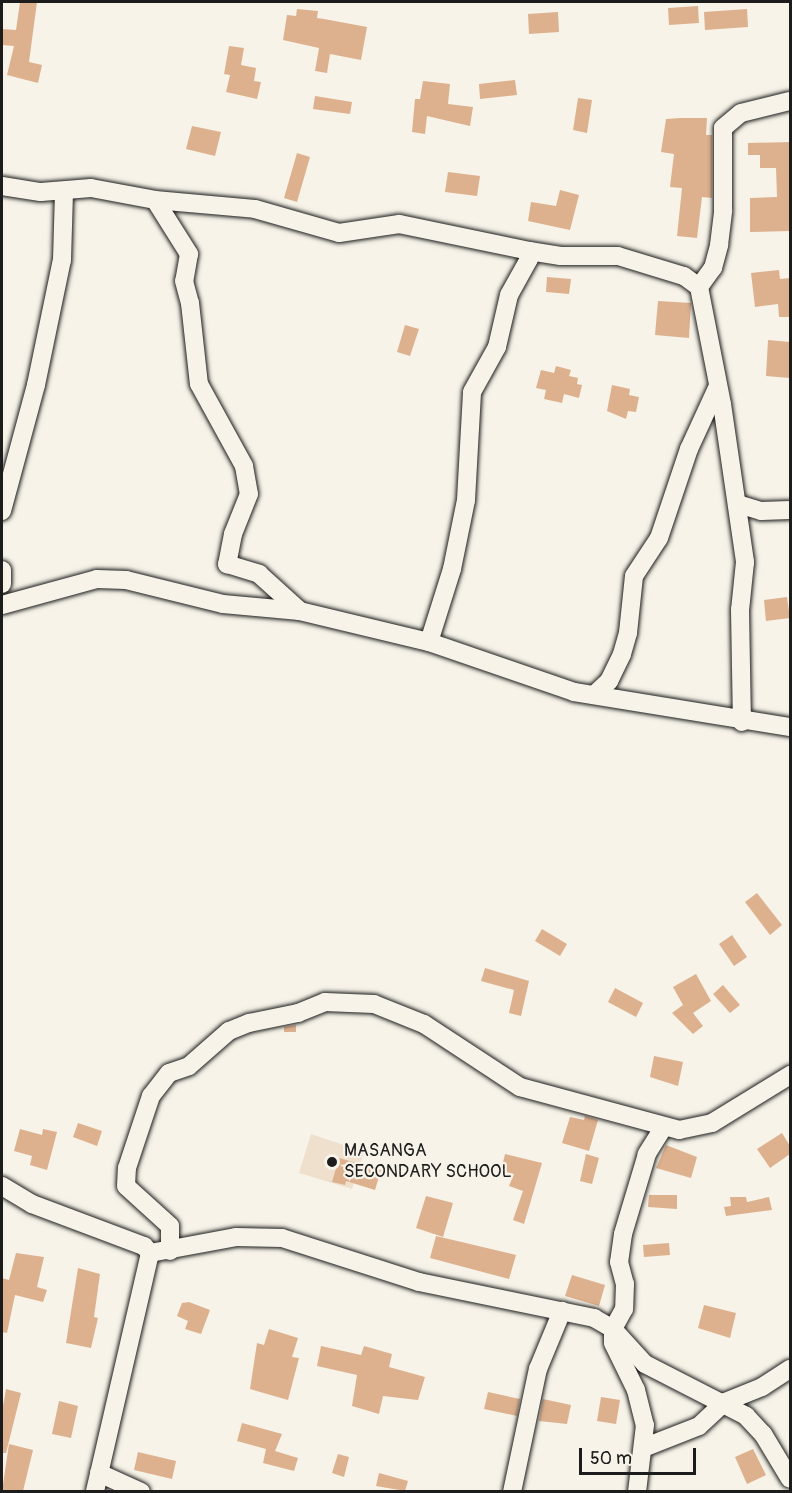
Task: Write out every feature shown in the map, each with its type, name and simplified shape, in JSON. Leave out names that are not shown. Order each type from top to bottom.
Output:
[{"type":"street","points":[[742,722],[740,610],[745,562],[738,504],[699,287],[713,268],[719,245],[723,210],[723,128],[741,113],[790,101]]},
{"type":"street","points":[[2,186],[64,192],[91,188],[155,200],[198,202],[255,209],[339,233],[399,224],[561,256],[618,256],[671,271],[699,287]]},
{"type":"street","points":[[2,511],[36,386],[62,260],[64,192]]},
{"type":"street","points":[[155,200],[178,232],[189,254],[183,281],[190,303],[199,384],[244,466],[249,494],[233,534],[226,564],[259,574],[300,611]]},
{"type":"street","points":[[178,232],[183,218],[198,202]]},
{"type":"street","points":[[429,642],[452,569],[466,500],[472,392],[497,347],[509,295],[529,259],[529,251]]},
{"type":"street","points":[[594,695],[609,681],[622,654],[628,633],[634,576],[659,538],[689,449],[718,386]]},
{"type":"street","points":[[738,504],[761,511],[790,510]]},
{"type":"street","points":[[2,570],[2,584]]},
{"type":"street","points":[[2,605],[97,579],[126,580],[223,604],[300,611],[429,642],[594,695],[742,722],[790,727]]},
{"type":"street","points":[[170,1251],[170,1226],[126,1186],[127,1168],[151,1096],[169,1073],[189,1066],[229,1031],[249,1023],[298,1014],[325,1002],[375,1004],[424,1024],[520,1087],[663,1128],[679,1130],[712,1123],[790,1075]]},
{"type":"street","points":[[639,1120],[646,1130],[647,1154]]},
{"type":"street","points":[[637,1491],[645,1425],[636,1389],[613,1343],[613,1329],[624,1309],[620,1247],[647,1154],[663,1128]]},
{"type":"street","points":[[2,1186],[32,1204],[144,1246],[150,1253]]},
{"type":"street","points":[[150,1253],[236,1237],[282,1238],[419,1282],[594,1318],[613,1329],[645,1364],[725,1402],[756,1425],[790,1479]]},
{"type":"street","points":[[141,1491],[97,1482],[150,1253]]},
{"type":"street","points":[[512,1491],[538,1368],[562,1311]]},
{"type":"street","points":[[643,1448],[699,1426],[725,1402],[762,1387],[790,1369]]},
{"type":"street","points":[[756,1425],[762,1387]]},
{"type":"shaded area","name":"MASANGA SECONDARY SCHOOL","points":[[311,1134],[364,1152],[352,1189],[299,1173]]},
{"type":"building","points":[[20,2],[37,2],[29,62],[42,65],[38,83],[7,75],[14,46],[2,45],[2,29],[16,30]]},
{"type":"building","points":[[698,6],[699,23],[669,25],[668,8]]},
{"type":"building","points":[[297,9],[318,11],[317,18],[367,27],[361,60],[330,54],[327,73],[315,71],[319,48],[283,40],[287,15],[296,16]]},
{"type":"building","points":[[747,9],[748,27],[705,30],[704,12]]},
{"type":"building","points":[[558,12],[559,32],[529,34],[528,14]]},
{"type":"building","points":[[229,46],[244,48],[241,65],[256,68],[254,81],[261,82],[257,99],[226,92],[230,75],[224,74]]},
{"type":"building","points":[[515,80],[517,95],[480,99],[479,84]]},
{"type":"building","points":[[423,81],[450,84],[448,104],[473,107],[470,126],[427,116],[425,134],[412,132],[415,99],[420,99]]},
{"type":"building","points":[[315,96],[352,102],[350,114],[313,109]]},
{"type":"building","points":[[578,98],[592,100],[587,133],[573,130]]},
{"type":"building","points":[[707,118],[706,135],[712,135],[712,198],[702,197],[697,238],[677,236],[682,188],[670,187],[674,154],[661,152],[666,119]]},
{"type":"building","points":[[192,126],[221,132],[215,156],[186,149]]},
{"type":"building","points":[[790,142],[790,231],[750,232],[750,198],[777,197],[776,168],[760,168],[760,155],[748,155],[748,143]]},
{"type":"building","points":[[297,153],[310,157],[297,202],[284,198]]},
{"type":"building","points":[[448,172],[480,176],[477,196],[445,192]]},
{"type":"building","points":[[560,190],[579,195],[570,230],[528,221],[531,202],[556,206]]},
{"type":"building","points":[[779,270],[780,279],[790,278],[790,317],[779,317],[778,304],[755,307],[751,273]]},
{"type":"building","points":[[547,277],[571,279],[569,294],[546,292]]},
{"type":"building","points":[[658,301],[691,303],[689,338],[655,335]]},
{"type":"building","points":[[405,325],[419,329],[410,356],[397,352]]},
{"type":"building","points":[[768,340],[790,342],[790,378],[766,376]]},
{"type":"building","points":[[556,366],[571,370],[569,376],[578,378],[577,384],[582,385],[579,398],[564,394],[562,403],[544,399],[546,390],[536,388],[541,370],[554,373]]},
{"type":"building","points":[[612,385],[630,389],[629,395],[639,397],[636,412],[628,411],[626,419],[607,411]]},
{"type":"building","points":[[787,597],[790,618],[766,621],[764,600]]},
{"type":"building","points":[[757,893],[782,925],[770,935],[745,902]]},
{"type":"building","points":[[542,929],[567,944],[560,956],[535,941]]},
{"type":"building","points":[[732,935],[747,957],[734,966],[719,944]]},
{"type":"building","points":[[485,968],[529,981],[521,1016],[509,1013],[514,990],[481,981]]},
{"type":"building","points":[[696,974],[711,1001],[693,1013],[703,1026],[693,1034],[672,1013],[683,1005],[673,987]]},
{"type":"building","points":[[723,985],[740,1005],[730,1013],[713,994]]},
{"type":"building","points":[[615,988],[643,1003],[636,1017],[608,1002]]},
{"type":"building","points":[[296,1025],[296,1032],[284,1032],[284,1027]]},
{"type":"building","points":[[654,1056],[683,1062],[678,1086],[650,1077]]},
{"type":"building","points":[[585,1116],[598,1120],[589,1151],[562,1143],[570,1117],[584,1120]]},
{"type":"building","points":[[78,1123],[102,1131],[97,1146],[73,1137]]},
{"type":"building","points":[[20,1129],[42,1135],[43,1129],[57,1132],[47,1170],[30,1165],[32,1156],[14,1151]]},
{"type":"building","points":[[782,1133],[790,1146],[790,1154],[770,1168],[757,1149]]},
{"type":"building","points":[[666,1145],[697,1157],[691,1178],[656,1168]]},
{"type":"building","points":[[505,1154],[542,1163],[524,1224],[513,1220],[523,1191],[509,1186],[514,1174],[501,1171]]},
{"type":"building","points":[[586,1154],[599,1158],[592,1184],[580,1181]]},
{"type":"building","points":[[339,1158],[381,1170],[375,1190],[346,1181],[345,1185],[332,1182]]},
{"type":"building","points":[[649,1195],[677,1195],[677,1209],[648,1207]]},
{"type":"building","points":[[426,1196],[453,1203],[443,1237],[416,1228]]},
{"type":"building","points":[[730,1197],[746,1197],[747,1202],[769,1197],[772,1210],[726,1216],[724,1207],[731,1206]]},
{"type":"building","points":[[436,1236],[516,1255],[509,1279],[430,1258]]},
{"type":"building","points":[[669,1243],[670,1255],[644,1257],[643,1245]]},
{"type":"building","points":[[16,1253],[44,1257],[37,1287],[47,1290],[43,1302],[15,1295],[7,1333],[2,1332],[2,1278],[9,1280]]},
{"type":"building","points":[[78,1268],[100,1274],[94,1317],[98,1318],[91,1348],[66,1343]]},
{"type":"building","points":[[572,1275],[605,1285],[599,1306],[565,1296]]},
{"type":"building","points":[[189,1302],[210,1310],[201,1334],[185,1329],[188,1321],[177,1316],[182,1303]]},
{"type":"building","points":[[704,1305],[736,1313],[730,1338],[698,1328]]},
{"type":"building","points":[[269,1329],[298,1338],[292,1357],[299,1358],[288,1400],[250,1389],[257,1343],[264,1345]]},
{"type":"building","points":[[321,1346],[361,1355],[364,1346],[392,1354],[389,1367],[425,1377],[418,1400],[383,1396],[379,1414],[352,1406],[357,1375],[317,1366]]},
{"type":"building","points":[[6,1389],[21,1393],[6,1453],[2,1453],[2,1412]]},
{"type":"building","points":[[488,1392],[520,1399],[517,1416],[484,1409]]},
{"type":"building","points":[[601,1397],[620,1400],[616,1424],[597,1421]]},
{"type":"building","points":[[543,1399],[571,1405],[567,1424],[539,1421]]},
{"type":"building","points":[[59,1401],[78,1406],[71,1438],[52,1434]]},
{"type":"building","points":[[242,1423],[282,1434],[275,1451],[298,1458],[294,1471],[263,1463],[266,1449],[237,1441]]},
{"type":"building","points":[[9,1444],[33,1450],[23,1491],[2,1491]]},
{"type":"building","points":[[753,1449],[766,1475],[747,1484],[735,1457]]},
{"type":"building","points":[[138,1452],[176,1461],[172,1479],[134,1470]]},
{"type":"building","points":[[338,1454],[349,1457],[344,1477],[332,1473]]},
{"type":"building","points":[[379,1473],[408,1481],[405,1491],[376,1486]]},
{"type":"place","name":"MASANGA SECONDARY SCHOOL","points":[[332,1162]]}]
